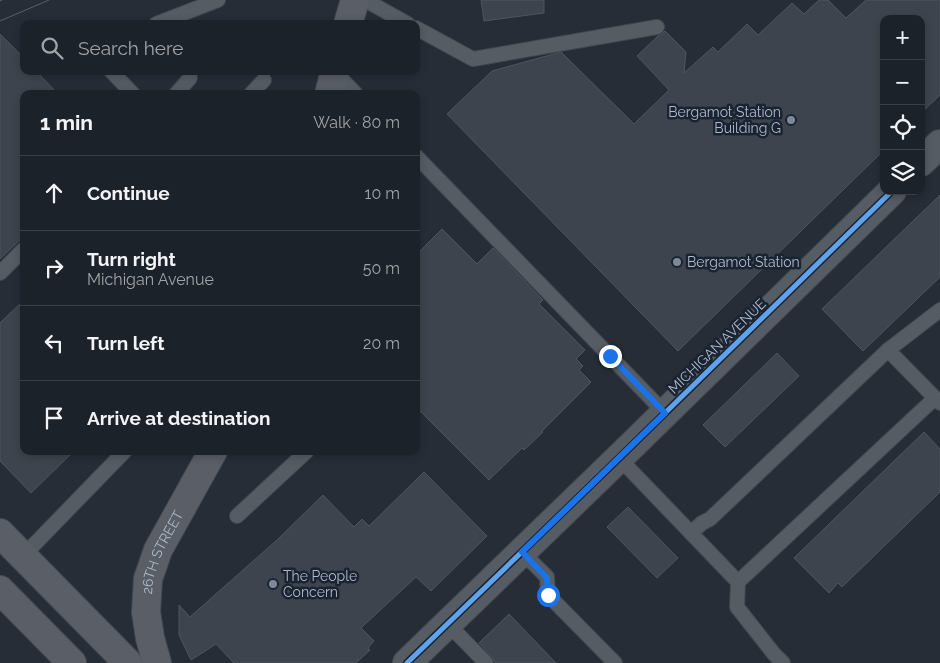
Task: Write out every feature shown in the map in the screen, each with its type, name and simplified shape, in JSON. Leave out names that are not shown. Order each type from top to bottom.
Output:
[{"type":"main road","points":[[349,20],[355,0]]},
{"type":"main road","name":"26TH STREET","points":[[157,663],[150,638],[146,612],[148,579],[158,550],[211,455]]},
{"type":"main road","points":[[0,533],[128,663]]},
{"type":"main road","points":[[0,590],[72,663]]},
{"type":"street","points":[[925,158],[940,144]]},
{"type":"street","name":"MICHIGAN AVENUE","points":[[423,658],[448,624],[888,195]]},
{"type":"lane","points":[[177,20],[218,0]]},
{"type":"lane","points":[[366,0],[401,20]]},
{"type":"lane","points":[[420,30],[473,59],[657,28]]},
{"type":"lane","points":[[115,75],[129,90]]},
{"type":"lane","points":[[180,90],[190,78],[189,75]]},
{"type":"lane","points":[[333,79],[350,90]]},
{"type":"lane","points":[[255,90],[264,80]]},
{"type":"lane","points":[[420,160],[665,413]]},
{"type":"lane","points":[[0,273],[20,253]]},
{"type":"lane","points":[[691,532],[710,519],[888,350],[940,310]]},
{"type":"lane","points":[[783,663],[737,607],[738,582],[938,400],[888,350]]},
{"type":"lane","points":[[23,556],[121,455]]},
{"type":"lane","points":[[237,516],[303,455]]},
{"type":"lane","points":[[619,458],[738,582]]},
{"type":"lane","points":[[522,552],[547,578],[548,595],[615,663]]},
{"type":"lane","points":[[448,624],[486,663]]},
{"type":"building","points":[[481,0],[544,0],[544,13],[484,21]]},
{"type":"building","name":"Bergamot Station","points":[[819,0],[828,0],[846,18],[866,0],[940,0],[940,95],[925,109],[925,15],[880,15],[880,154],[678,351],[447,114],[492,71],[561,52],[634,124],[669,90],[637,56],[665,31],[686,52],[684,73],[713,47],[718,52],[747,24],[758,35],[792,3],[804,14]]},
{"type":"building","points":[[0,34],[20,54],[20,75],[40,75],[54,90],[20,90],[20,240],[0,259]]},
{"type":"building","points":[[940,195],[940,277],[863,351],[822,309]]},
{"type":"building","points":[[442,229],[477,264],[493,248],[543,300],[539,304],[585,350],[576,359],[583,366],[579,370],[591,382],[543,432],[524,450],[522,448],[489,480],[420,411],[420,251]]},
{"type":"building","points":[[20,304],[20,455],[70,455],[31,493],[0,461],[0,323]]},
{"type":"building","points":[[777,353],[799,376],[725,447],[703,425]]},
{"type":"building","points":[[924,432],[940,449],[940,492],[842,587],[838,583],[829,593],[794,558]]},
{"type":"building","points":[[424,472],[487,536],[431,591],[416,577],[361,628],[374,641],[368,648],[370,650],[356,663],[234,663],[216,644],[191,660],[179,635],[179,605],[190,617],[277,540],[323,495],[354,527],[362,519],[369,526]]},
{"type":"building","points":[[628,507],[678,558],[657,578],[607,527]]},
{"type":"building","points":[[509,614],[556,663],[495,662],[479,643]]},
{"type":"tram line","points":[[0,21],[49,0]]},
{"type":"cycle path","points":[[407,663],[888,195]]},
{"type":"place","name":"Bergamot Station Building G","points":[[791,120]]},
{"type":"place","name":"Bergamot Station","points":[[677,262]]},
{"type":"place","name":"The People Concern","points":[[273,584]]},
{"type":"route","points":[[548,595],[547,578],[522,552],[665,413],[610,356]]}]
